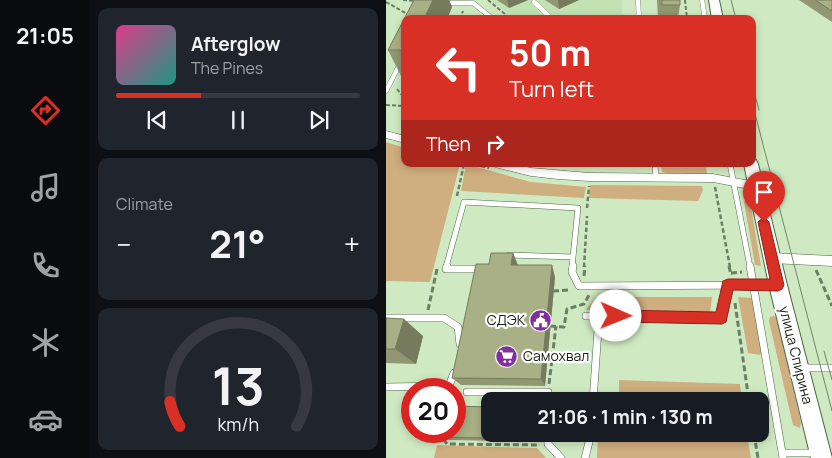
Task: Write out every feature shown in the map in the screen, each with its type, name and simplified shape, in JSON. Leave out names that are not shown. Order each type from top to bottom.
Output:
[{"type":"main road","points":[[714,0],[717,15]]},
{"type":"main road","name":"улица Спирина","points":[[752,167],[778,285],[822,456]]},
{"type":"street","points":[[386,134],[401,139]]},
{"type":"street","points":[[515,167],[531,172],[558,175],[713,178],[755,186]]},
{"type":"street","points":[[772,258],[832,262]]},
{"type":"lane","points":[[638,0],[639,15]]},
{"type":"lane","points":[[702,0],[704,15]]},
{"type":"lane","points":[[429,3],[466,1],[473,3],[488,15]]},
{"type":"lane","points":[[534,2],[548,15]]},
{"type":"lane","points":[[386,91],[401,62]]},
{"type":"lane","points":[[656,167],[656,178]]},
{"type":"lane","points":[[730,167],[782,456],[822,456]]},
{"type":"lane","points":[[488,269],[446,269],[464,202],[578,208],[572,272],[579,286],[778,285]]},
{"type":"lane","points":[[499,255],[573,257]]},
{"type":"lane","points":[[586,316],[722,318],[728,285]]},
{"type":"lane","points":[[594,392],[599,316]]},
{"type":"lane","points":[[386,318],[444,318],[458,327],[461,342],[460,350]]},
{"type":"lane","points":[[386,387],[449,386],[457,365]]},
{"type":"lane","points":[[799,368],[832,368]]},
{"type":"lane","points":[[467,392],[481,392]]},
{"type":"lane","points":[[585,458],[590,442]]},
{"type":"lane","points":[[548,444],[561,458]]},
{"type":"path","points":[[403,0],[429,3]]},
{"type":"path","points":[[488,0],[506,15]]},
{"type":"path","points":[[685,0],[687,15]]},
{"type":"path","points":[[386,2],[409,15]]},
{"type":"path","points":[[392,81],[401,93]]},
{"type":"path","points":[[386,105],[401,106]]},
{"type":"path","points":[[460,183],[463,167]]},
{"type":"path","points":[[550,326],[564,327],[567,308],[579,307],[589,298],[589,294],[584,286],[589,184]]},
{"type":"path","points":[[426,317],[435,275]]},
{"type":"path","points":[[548,392],[556,326]]},
{"type":"path","points":[[552,354],[596,354]]},
{"type":"path","points":[[755,442],[758,458]]},
{"type":"path","points":[[446,443],[538,446],[548,444]]},
{"type":"shaded area","points":[[491,0],[622,0],[622,15],[510,15]]},
{"type":"shaded area","points":[[386,142],[401,147],[401,167],[459,167],[430,282],[386,281]]},
{"type":"shaded area","points":[[465,167],[477,167],[531,182],[586,187],[584,198],[461,191]]},
{"type":"shaded area","points":[[661,167],[706,167],[707,175],[666,173],[662,172]]},
{"type":"shaded area","points":[[590,185],[702,186],[703,190],[698,201],[589,198]]},
{"type":"shaded area","points":[[747,198],[750,201],[761,266],[755,265],[744,202]]},
{"type":"shaded area","points":[[596,297],[712,297],[710,313],[586,310]]},
{"type":"shaded area","points":[[738,297],[752,298],[762,353],[760,355],[748,353]]},
{"type":"shaded area","points":[[770,317],[777,317],[801,423],[800,428],[793,425],[769,321]]},
{"type":"shaded area","points":[[619,380],[740,384],[741,392],[619,392]]},
{"type":"shaded area","points":[[598,442],[748,442],[751,458],[597,458]]},
{"type":"shaded area","points":[[437,445],[537,448],[546,458],[434,458]]},
{"type":"building","points":[[414,0],[433,0],[426,15],[406,15]]},
{"type":"building","points":[[662,0],[680,0],[680,5],[662,5]]},
{"type":"building","points":[[815,0],[832,0],[832,11]]},
{"type":"building","points":[[401,25],[401,50],[388,50]]},
{"type":"building","name":"Самохвал","points":[[491,253],[513,253],[511,265],[552,265],[541,379],[452,378],[476,264],[489,264]]},
{"type":"building","points":[[386,318],[404,319],[395,349],[386,349]]},
{"type":"building","points":[[466,406],[481,407],[481,438],[466,438]]},
{"type":"tram line","points":[[731,0],[735,15]]},
{"type":"tram line","points":[[756,99],[759,110]]},
{"type":"tram line","points":[[756,117],[832,411]]},
{"type":"tram line","points":[[824,351],[832,380]]},
{"type":"place","name":"СДЭК","points":[[541,320]]},
{"type":"place","name":"Самохвал","points":[[507,356]]},
{"type":"route","points":[[616,316],[722,318],[728,285],[778,285],[764,222]]}]
